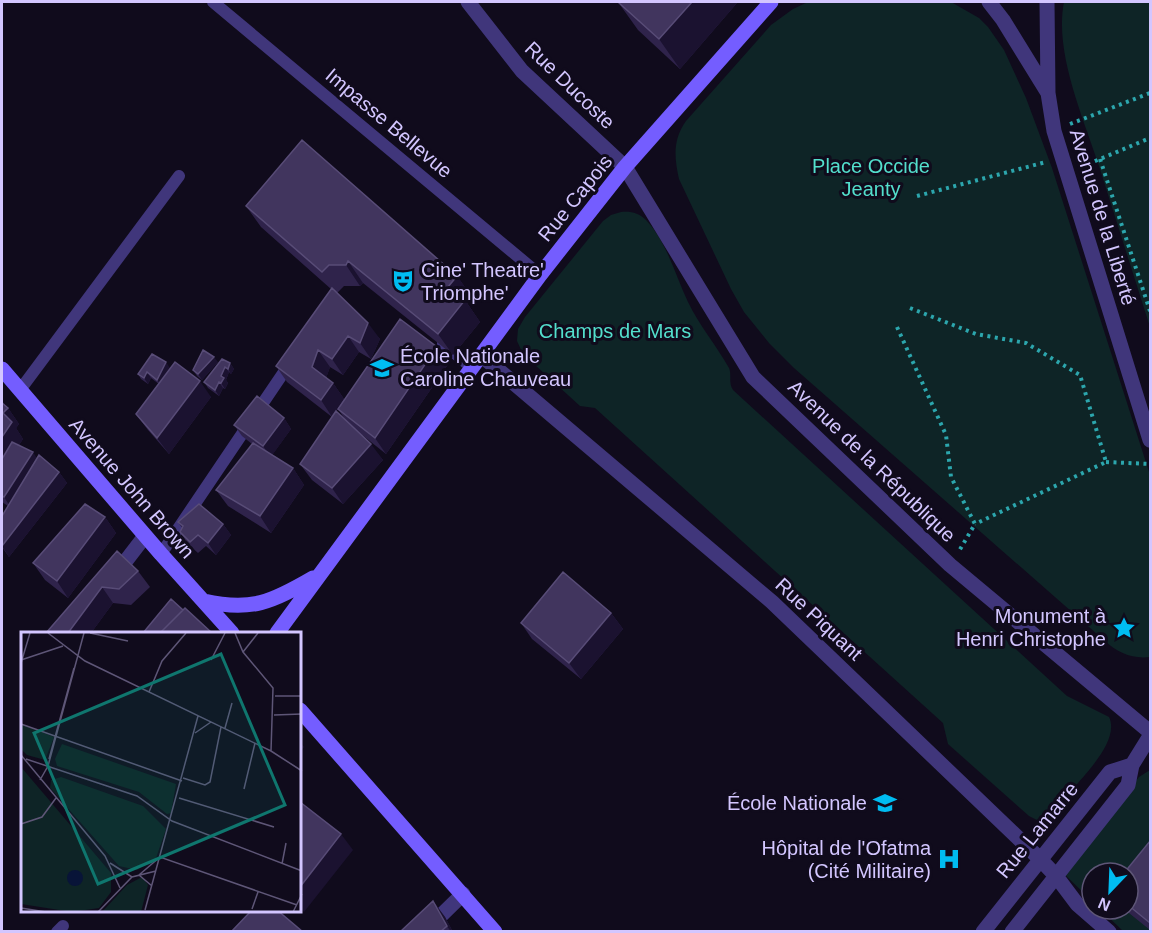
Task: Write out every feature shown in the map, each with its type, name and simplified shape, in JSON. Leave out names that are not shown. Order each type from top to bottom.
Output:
[{"type":"street","name":"Rue Ducoste","points":[[468,2],[522,71],[625,167]]},
{"type":"street","points":[[766,3],[781,2]]},
{"type":"street","points":[[989,2],[1003,20],[1048,93]]},
{"type":"street","name":"Avenue de la Liberté","points":[[1047,2],[1048,93],[1054,131],[1150,440]]},
{"type":"street","name":"Rue Capois","points":[[278,632],[540,275],[625,167],[766,3]]},
{"type":"street","name":"Avenue de la République","points":[[625,167],[753,376],[950,565],[1150,734]]},
{"type":"street","name":"Rue Piquant","points":[[477,362],[772,602],[1040,859],[1077,904],[1109,932]]},
{"type":"street","name":"Avenue John Brown","points":[[2,369],[145,536],[231,632]]},
{"type":"street","points":[[104,589],[145,536]]},
{"type":"street","name":"Rue Capois","points":[[204,601],[245,607],[280,596],[318,575]]},
{"type":"street","points":[[302,712],[495,932]]},
{"type":"street","points":[[1012,932],[1128,785],[1132,765],[1150,734]]},
{"type":"street","name":"Rue Lamarre","points":[[983,932],[1110,772],[1132,765]]},
{"type":"street","points":[[424,932],[463,894]]},
{"type":"lane","name":"Impasse Bellevue","points":[[213,2],[540,275]]},
{"type":"lane","points":[[20,390],[179,176]]},
{"type":"lane","points":[[436,337],[477,362]]},
{"type":"lane","points":[[161,554],[294,357]]},
{"type":"path","points":[[1054,131],[1150,93]]},
{"type":"path","points":[[917,196],[1100,159],[1150,138]]},
{"type":"path","points":[[1100,159],[1150,311]]},
{"type":"path","points":[[910,308],[976,334],[1026,343],[1080,375],[1106,462]]},
{"type":"path","points":[[897,327],[946,435],[951,477],[975,524]]},
{"type":"path","points":[[950,565],[975,524],[1106,462],[1150,464]]},
{"type":"green space","name":"Place Occide Jeanty","points":[[808,2],[951,2],[979,18],[1004,50],[1026,98],[1052,168],[1150,475],[1150,657],[1131,656],[1110,645],[794,368],[769,343],[744,312],[731,289],[679,179],[676,163],[677,141],[686,121],[771,25],[793,9]]},
{"type":"green space","points":[[1064,2],[1150,2],[1150,327],[1066,63],[1062,21]]},
{"type":"green space","name":"Champs de Mars","points":[[621,212],[631,212],[641,216],[660,238],[692,310],[729,368],[733,390],[1067,696],[1109,717],[1110,736],[1100,756],[1047,819],[1039,821],[1029,816],[948,744],[943,723],[595,408],[580,406],[523,354],[517,341],[518,329],[525,317],[603,221]]},
{"type":"green space","points":[[1150,770],[1150,931],[1123,931],[1113,921],[1140,921],[1140,861],[1080,861],[1080,889],[1060,870],[1139,777]]},
{"type":"building","points":[[618,2],[692,2],[659,39]]},
{"type":"building","points":[[302,140],[457,276],[448,287],[465,300],[438,334],[348,261],[346,265],[329,265],[322,272],[246,206]]},
{"type":"building","points":[[332,288],[368,323],[360,343],[348,336],[332,359],[318,350],[312,367],[333,383],[321,400],[276,366]]},
{"type":"building","points":[[400,319],[437,347],[375,438],[338,409]]},
{"type":"building","points":[[203,350],[214,357],[198,374],[193,370]]},
{"type":"building","points":[[152,354],[166,362],[157,380],[147,372],[144,378],[138,374]]},
{"type":"building","points":[[222,359],[230,363],[228,369],[225,367],[221,376],[224,378],[215,390],[204,382]]},
{"type":"building","points":[[175,362],[200,381],[157,438],[136,414]]},
{"type":"building","points":[[257,396],[284,418],[263,446],[234,425]]},
{"type":"building","points":[[2,403],[8,408],[3,413],[12,422],[2,437]]},
{"type":"building","points":[[336,411],[371,444],[332,488],[300,464]]},
{"type":"building","points":[[12,442],[33,452],[4,497],[2,496],[2,459]]},
{"type":"building","points":[[253,443],[293,468],[260,516],[216,490]]},
{"type":"building","points":[[39,455],[59,472],[2,546],[2,516]]},
{"type":"building","points":[[85,504],[105,517],[57,581],[33,563]]},
{"type":"building","points":[[199,504],[223,524],[208,543],[198,535],[190,542],[180,532],[183,526],[178,522]]},
{"type":"building","points":[[117,551],[138,571],[119,589],[102,587],[69,632],[47,632]]},
{"type":"building","points":[[563,572],[611,613],[569,663],[521,623]]},
{"type":"building","points":[[171,599],[183,610],[161,632],[144,632]]},
{"type":"building","points":[[185,608],[211,632],[161,632]]},
{"type":"building","points":[[302,804],[341,834],[302,884]]},
{"type":"building","points":[[1150,841],[1150,923],[1140,915],[1140,861],[1134,861]]},
{"type":"building","points":[[433,901],[447,926],[440,932],[400,932]]},
{"type":"building","points":[[250,912],[279,912],[303,932],[231,932]]},
{"type":"place","name":"Cine' Theatre' Triomphe'","points":[[403,281]]},
{"type":"place","name":"École Nationale Caroline Chauveau","points":[[382,368]]},
{"type":"place","name":"Monument à Henri Christophe","points":[[1124,628]]},
{"type":"place","name":"École Nationale","points":[[885,803]]},
{"type":"place","name":"Hôpital de l'Ofatma (Cité Militaire)","points":[[949,859]]}]
